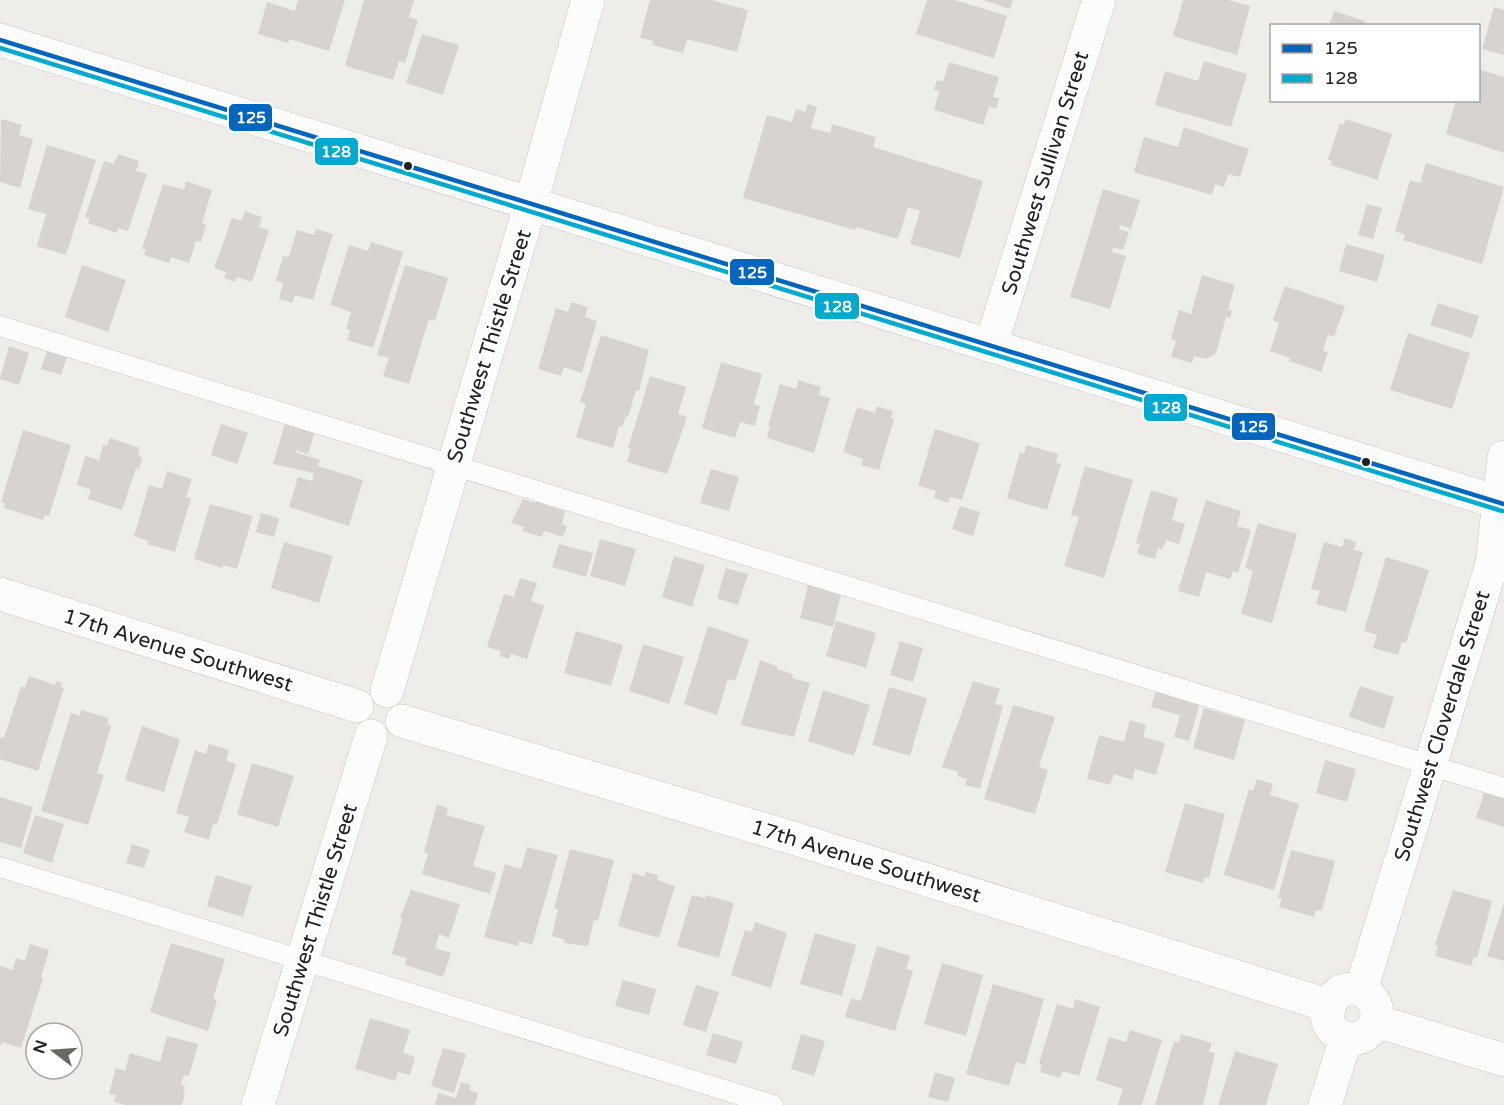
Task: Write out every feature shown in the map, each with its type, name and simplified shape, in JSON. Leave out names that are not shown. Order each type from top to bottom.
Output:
[{"type":"street","name":"Southwest Thistle Street","points":[[387,691],[531,203],[588,0]]},
{"type":"street","name":"Southwest Sullivan Street","points":[[991,345],[1100,0]]},
{"type":"street","points":[[0,40],[1501,503]]},
{"type":"street","name":"Southwest Cloverdale Street","points":[[1360,990],[1492,564],[1501,503],[1504,457]]},
{"type":"street","name":"17th Avenue Southwest","points":[[0,594],[357,706]]},
{"type":"street","points":[[372,690],[387,691],[400,702],[402,721],[396,731],[390,735],[371,736],[361,730],[357,724],[357,706],[365,694],[372,690]]},
{"type":"street","name":"17th Avenue Southwest","points":[[402,721],[807,843],[1330,1006]]},
{"type":"street","name":"Southwest Thistle Street","points":[[258,1105],[371,736]]},
{"type":"street","points":[[1360,990],[1373,1001],[1377,1008],[1376,1021],[1365,1035],[1346,1038],[1331,1026],[1328,1018],[1330,1006],[1336,995],[1344,991],[1360,990]]},
{"type":"street","points":[[1376,1021],[1504,1060]]},
{"type":"street","points":[[1325,1105],[1346,1038]]},
{"type":"lane","points":[[0,326],[1504,788]]},
{"type":"lane","points":[[0,867],[301,962],[773,1105]]},
{"type":"building","points":[[298,0],[345,0],[329,51],[289,39],[288,43],[258,34],[267,2],[295,11]]},
{"type":"building","points":[[364,0],[414,0],[409,17],[418,20],[405,63],[399,61],[393,80],[345,66]]},
{"type":"building","points":[[650,0],[711,0],[748,10],[737,52],[687,39],[683,53],[652,45],[653,41],[640,38]]},
{"type":"building","points":[[927,0],[955,0],[1007,16],[994,58],[916,34]]},
{"type":"building","points":[[983,0],[1013,0],[1010,9]]},
{"type":"building","points":[[1183,0],[1228,0],[1250,6],[1237,55],[1173,36]]},
{"type":"building","points":[[1494,7],[1504,10],[1504,55],[1482,49]]},
{"type":"building","points":[[1334,11],[1365,21],[1364,24],[1330,24]]},
{"type":"building","points":[[422,34],[459,45],[443,95],[406,83]]},
{"type":"building","points":[[1204,61],[1247,74],[1231,127],[1155,105],[1165,71],[1198,81]]},
{"type":"building","points":[[949,62],[999,77],[993,97],[999,98],[996,109],[989,107],[983,125],[934,110],[939,91],[934,90],[937,80],[943,82]]},
{"type":"building","points":[[1480,70],[1504,77],[1504,153],[1446,134],[1455,102],[1480,102]]},
{"type":"building","points":[[808,104],[817,107],[811,128],[830,133],[832,124],[876,137],[873,147],[983,181],[960,258],[910,244],[920,211],[908,207],[898,239],[856,227],[855,230],[743,198],[767,115],[792,122],[796,109],[805,112]]},
{"type":"building","points":[[1,119],[22,125],[19,135],[33,139],[20,188],[0,182]]},
{"type":"building","points":[[1345,119],[1392,134],[1377,180],[1331,165],[1332,161],[1328,159],[1340,123],[1344,125]]},
{"type":"building","points":[[1184,127],[1249,149],[1240,177],[1228,174],[1224,187],[1215,184],[1212,195],[1134,172],[1144,137],[1178,147]]},
{"type":"building","points":[[47,145],[96,160],[66,255],[37,246],[46,214],[28,209]]},
{"type":"building","points":[[118,154],[139,161],[136,171],[147,174],[128,231],[118,228],[117,233],[88,223],[90,219],[85,217],[104,161],[114,164]]},
{"type":"building","points":[[1426,163],[1504,187],[1482,264],[1403,240],[1405,235],[1395,231],[1410,180],[1420,183]]},
{"type":"building","points":[[186,181],[212,190],[202,223],[206,225],[201,242],[196,241],[189,263],[171,257],[169,263],[144,255],[146,250],[142,249],[163,184],[184,190]]},
{"type":"building","points":[[1103,189],[1140,200],[1131,229],[1120,225],[1119,229],[1129,232],[1123,250],[1113,247],[1112,252],[1126,256],[1110,309],[1070,297]]},
{"type":"building","points":[[1367,204],[1382,208],[1373,239],[1358,235]]},
{"type":"building","points":[[245,211],[262,217],[259,227],[269,230],[252,282],[237,277],[235,282],[224,278],[226,272],[214,268],[232,218],[241,221]]},
{"type":"building","points":[[316,229],[333,234],[313,300],[295,295],[292,303],[279,299],[283,283],[276,280],[283,256],[289,257],[297,230],[314,235]]},
{"type":"building","points":[[371,242],[403,252],[373,348],[347,340],[350,330],[346,329],[351,312],[330,305],[349,245],[368,251]]},
{"type":"building","points":[[1346,244],[1385,255],[1377,282],[1339,271]]},
{"type":"building","points":[[82,265],[126,280],[108,332],[65,317]]},
{"type":"building","points":[[405,265],[448,278],[435,321],[429,319],[409,384],[383,376],[389,358],[377,355]]},
{"type":"building","points":[[1202,275],[1235,285],[1228,310],[1232,311],[1230,318],[1226,317],[1216,353],[1206,359],[1194,356],[1192,363],[1171,357],[1176,341],[1171,339],[1179,310],[1191,314]]},
{"type":"building","points":[[1285,286],[1345,306],[1334,337],[1328,335],[1323,351],[1328,352],[1321,372],[1289,361],[1290,358],[1270,351],[1279,323],[1273,320]]},
{"type":"building","points":[[571,302],[588,307],[585,317],[597,321],[582,373],[564,367],[561,376],[538,369],[556,308],[568,312]]},
{"type":"building","points":[[1438,303],[1479,316],[1472,338],[1430,325]]},
{"type":"building","points":[[1408,333],[1470,353],[1452,409],[1390,390]]},
{"type":"building","points":[[601,335],[649,350],[639,391],[636,390],[628,417],[626,416],[622,427],[619,426],[613,448],[576,437],[586,404],[580,402]]},
{"type":"building","points":[[9,346],[29,353],[19,385],[0,379]]},
{"type":"building","points":[[48,348],[68,354],[61,375],[41,369]]},
{"type":"building","points":[[721,362],[762,374],[754,404],[760,406],[755,426],[740,422],[735,438],[702,428]]},
{"type":"building","points":[[650,376],[686,387],[678,414],[687,417],[667,474],[627,462],[631,449],[628,448]]},
{"type":"building","points":[[799,380],[821,387],[819,395],[830,398],[814,453],[767,438],[770,426],[768,425],[780,384],[796,389]]},
{"type":"building","points":[[877,406],[893,411],[891,418],[894,419],[879,470],[861,465],[863,459],[843,452],[857,407],[875,413]]},
{"type":"building","points":[[287,417],[316,427],[308,454],[296,450],[295,452],[320,460],[318,466],[363,480],[349,526],[289,507],[298,477],[312,481],[314,473],[273,464]]},
{"type":"building","points":[[221,424],[248,433],[237,464],[211,455]]},
{"type":"building","points":[[935,429],[980,443],[962,500],[950,497],[948,503],[934,498],[936,491],[918,486]]},
{"type":"building","points":[[23,430],[71,445],[49,516],[45,515],[43,520],[4,508],[5,503],[1,502]]},
{"type":"building","points":[[110,438],[140,448],[138,454],[142,459],[139,469],[136,468],[122,510],[88,499],[91,490],[77,485],[85,456],[99,460],[103,445],[107,446]]},
{"type":"building","points":[[1026,445],[1058,454],[1056,463],[1061,464],[1047,510],[1007,498],[1020,452],[1024,454]]},
{"type":"building","points":[[1085,466],[1133,480],[1104,578],[1064,566],[1079,517],[1071,515]]},
{"type":"building","points":[[711,469],[739,477],[729,511],[700,503]]},
{"type":"building","points":[[167,471],[192,479],[186,497],[191,498],[175,552],[147,544],[148,541],[134,536],[149,485],[162,489]]},
{"type":"building","points":[[1151,490],[1178,498],[1172,520],[1185,524],[1179,544],[1166,540],[1162,550],[1158,548],[1155,559],[1137,554],[1140,544],[1136,543]]},
{"type":"building","points":[[523,499],[536,503],[537,499],[546,502],[545,505],[565,511],[562,524],[567,526],[563,537],[544,531],[542,537],[522,531],[524,527],[511,523]]},
{"type":"building","points":[[1206,500],[1241,511],[1237,526],[1251,530],[1238,573],[1233,571],[1230,579],[1206,572],[1199,597],[1178,591]]},
{"type":"building","points":[[210,504],[253,516],[237,569],[223,565],[222,568],[194,559]]},
{"type":"building","points":[[960,506],[980,512],[973,536],[952,529]]},
{"type":"building","points":[[261,513],[279,518],[274,537],[256,532]]},
{"type":"building","points":[[1258,523],[1297,534],[1272,623],[1241,614],[1253,571],[1245,568]]},
{"type":"building","points":[[1345,538],[1356,542],[1354,550],[1363,552],[1346,612],[1316,604],[1320,591],[1311,589],[1324,542],[1342,547]]},
{"type":"building","points":[[600,539],[636,549],[625,586],[590,576]]},
{"type":"building","points":[[284,542],[333,556],[319,603],[271,588]]},
{"type":"building","points":[[559,544],[593,553],[586,577],[552,567]]},
{"type":"building","points":[[674,556],[705,565],[692,607],[662,597]]},
{"type":"building","points":[[1386,557],[1429,570],[1406,643],[1402,642],[1398,655],[1373,648],[1377,635],[1364,631]]},
{"type":"building","points":[[726,568],[748,574],[738,605],[717,598]]},
{"type":"building","points":[[520,578],[537,583],[531,601],[544,606],[527,659],[511,654],[509,659],[500,656],[501,651],[487,647],[504,594],[514,597]]},
{"type":"building","points":[[809,581],[842,590],[833,627],[800,618]]},
{"type":"building","points":[[836,621],[876,633],[866,668],[826,656]]},
{"type":"building","points":[[708,626],[749,640],[735,681],[728,679],[717,715],[684,704]]},
{"type":"building","points":[[576,631],[623,645],[611,686],[564,673]]},
{"type":"building","points":[[900,641],[923,648],[913,682],[890,675]]},
{"type":"building","points":[[643,644],[684,657],[669,704],[629,691]]},
{"type":"building","points":[[760,660],[793,674],[792,678],[810,683],[794,737],[741,725]]},
{"type":"building","points":[[29,676],[55,685],[56,681],[62,683],[61,687],[64,688],[38,771],[0,759],[0,737],[4,738],[21,686],[25,688]]},
{"type":"building","points":[[973,681],[1000,689],[995,704],[1003,706],[980,789],[965,785],[967,779],[957,776],[958,772],[942,767]]},
{"type":"building","points":[[1360,686],[1394,697],[1384,729],[1349,717]]},
{"type":"building","points":[[889,687],[927,698],[910,756],[872,745]]},
{"type":"building","points":[[1157,687],[1201,700],[1189,741],[1174,737],[1180,715],[1151,707]]},
{"type":"building","points":[[823,690],[870,705],[854,756],[808,741]]},
{"type":"building","points":[[1013,705],[1055,717],[1039,767],[1048,770],[1035,814],[984,799]]},
{"type":"building","points":[[1204,708],[1245,720],[1234,760],[1193,748]]},
{"type":"building","points":[[81,710],[109,718],[107,724],[111,726],[97,773],[104,775],[88,825],[41,811],[71,713],[80,716]]},
{"type":"building","points":[[1130,720],[1146,725],[1143,737],[1165,743],[1156,775],[1135,769],[1132,780],[1114,774],[1110,785],[1087,779],[1099,735],[1124,742]]},
{"type":"building","points":[[142,726],[180,739],[164,792],[125,780]]},
{"type":"building","points":[[209,744],[229,750],[226,761],[236,764],[217,825],[213,824],[209,840],[184,832],[189,817],[176,813],[195,750],[206,754]]},
{"type":"building","points":[[1325,760],[1356,769],[1347,802],[1316,793]]},
{"type":"building","points":[[252,763],[294,776],[278,827],[237,814]]},
{"type":"building","points":[[1257,779],[1273,784],[1270,795],[1299,804],[1274,890],[1224,875],[1249,789],[1253,791]]},
{"type":"building","points":[[1485,790],[1504,796],[1504,827],[1476,818]]},
{"type":"building","points":[[0,797],[33,807],[21,848],[0,842]]},
{"type":"building","points":[[1185,803],[1225,814],[1209,878],[1204,877],[1203,883],[1165,872]]},
{"type":"building","points":[[437,804],[448,808],[446,815],[485,826],[473,866],[496,873],[490,894],[422,874],[428,854],[424,852]]},
{"type":"building","points":[[35,815],[64,824],[52,863],[23,853]]},
{"type":"building","points":[[132,844],[150,850],[144,868],[126,863]]},
{"type":"building","points":[[527,847],[558,855],[532,945],[519,941],[518,946],[484,937],[505,864],[521,869]]},
{"type":"building","points":[[570,849],[614,860],[598,921],[594,920],[588,946],[564,943],[565,940],[552,936],[558,909],[554,909]]},
{"type":"building","points":[[1291,850],[1335,861],[1322,911],[1316,910],[1314,917],[1279,907],[1282,899],[1278,898]]},
{"type":"building","points":[[646,872],[658,875],[657,880],[675,886],[659,938],[618,926],[633,873],[645,877]]},
{"type":"building","points":[[216,875],[252,886],[243,917],[207,906]]},
{"type":"building","points":[[411,890],[460,904],[449,938],[439,934],[435,948],[451,953],[443,977],[405,965],[407,958],[392,954],[402,919],[400,918]]},
{"type":"building","points":[[1453,890],[1492,901],[1477,958],[1474,957],[1471,966],[1435,956],[1438,946],[1435,945]]},
{"type":"building","points":[[692,895],[705,898],[706,895],[734,903],[719,958],[677,946]]},
{"type":"building","points":[[1504,903],[1504,961],[1487,956]]},
{"type":"building","points":[[755,922],[787,933],[771,988],[731,975],[745,930],[752,932]]},
{"type":"building","points":[[815,933],[856,945],[842,996],[800,984]]},
{"type":"building","points":[[171,943],[225,959],[213,999],[217,1000],[208,1031],[150,1012]]},
{"type":"building","points":[[30,944],[49,950],[29,1021],[24,1021],[24,1038],[21,1048],[2,1042],[0,1046],[0,966],[13,970],[16,958],[25,961]]},
{"type":"building","points":[[877,946],[910,956],[906,969],[913,971],[895,1031],[845,1017],[851,998],[861,1001]]},
{"type":"building","points":[[942,963],[983,975],[966,1036],[924,1024]]},
{"type":"building","points":[[623,980],[656,989],[649,1015],[615,1006]]},
{"type":"building","points":[[993,984],[1044,999],[1025,1065],[1016,1062],[1009,1086],[966,1074]]},
{"type":"building","points":[[696,985],[719,992],[706,1032],[683,1025]]},
{"type":"building","points":[[1075,999],[1100,1007],[1079,1076],[1063,1071],[1060,1078],[1040,1072],[1042,1065],[1039,1064],[1057,1004],[1073,1009]]},
{"type":"building","points":[[370,1018],[410,1030],[403,1053],[415,1057],[410,1075],[398,1072],[395,1081],[355,1069]]},
{"type":"building","points":[[1130,1030],[1162,1040],[1142,1105],[1118,1105],[1123,1089],[1096,1080],[1109,1037],[1126,1042]]},
{"type":"building","points":[[713,1033],[743,1042],[736,1064],[706,1055]]},
{"type":"building","points":[[801,1034],[825,1041],[814,1076],[791,1069]]},
{"type":"building","points":[[1181,1034],[1212,1043],[1209,1052],[1215,1053],[1203,1105],[1155,1105],[1174,1041],[1179,1043]]},
{"type":"building","points":[[167,1036],[198,1044],[189,1076],[184,1075],[181,1085],[185,1086],[182,1105],[125,1105],[114,1102],[116,1095],[109,1094],[116,1068],[125,1071],[130,1053],[160,1062]]},
{"type":"building","points":[[443,1048],[466,1054],[454,1093],[431,1086]]},
{"type":"building","points":[[1235,1051],[1278,1064],[1266,1105],[1218,1105]]},
{"type":"building","points":[[935,1072],[955,1078],[948,1102],[928,1097]]},
{"type":"building","points":[[461,1082],[471,1085],[469,1090],[478,1093],[475,1105],[435,1105],[438,1093],[456,1098]]},
{"type":"transit line","name":"125","points":[[0,40],[1504,504]]},
{"type":"transit line","name":"128","points":[[0,48],[1502,511]]}]
